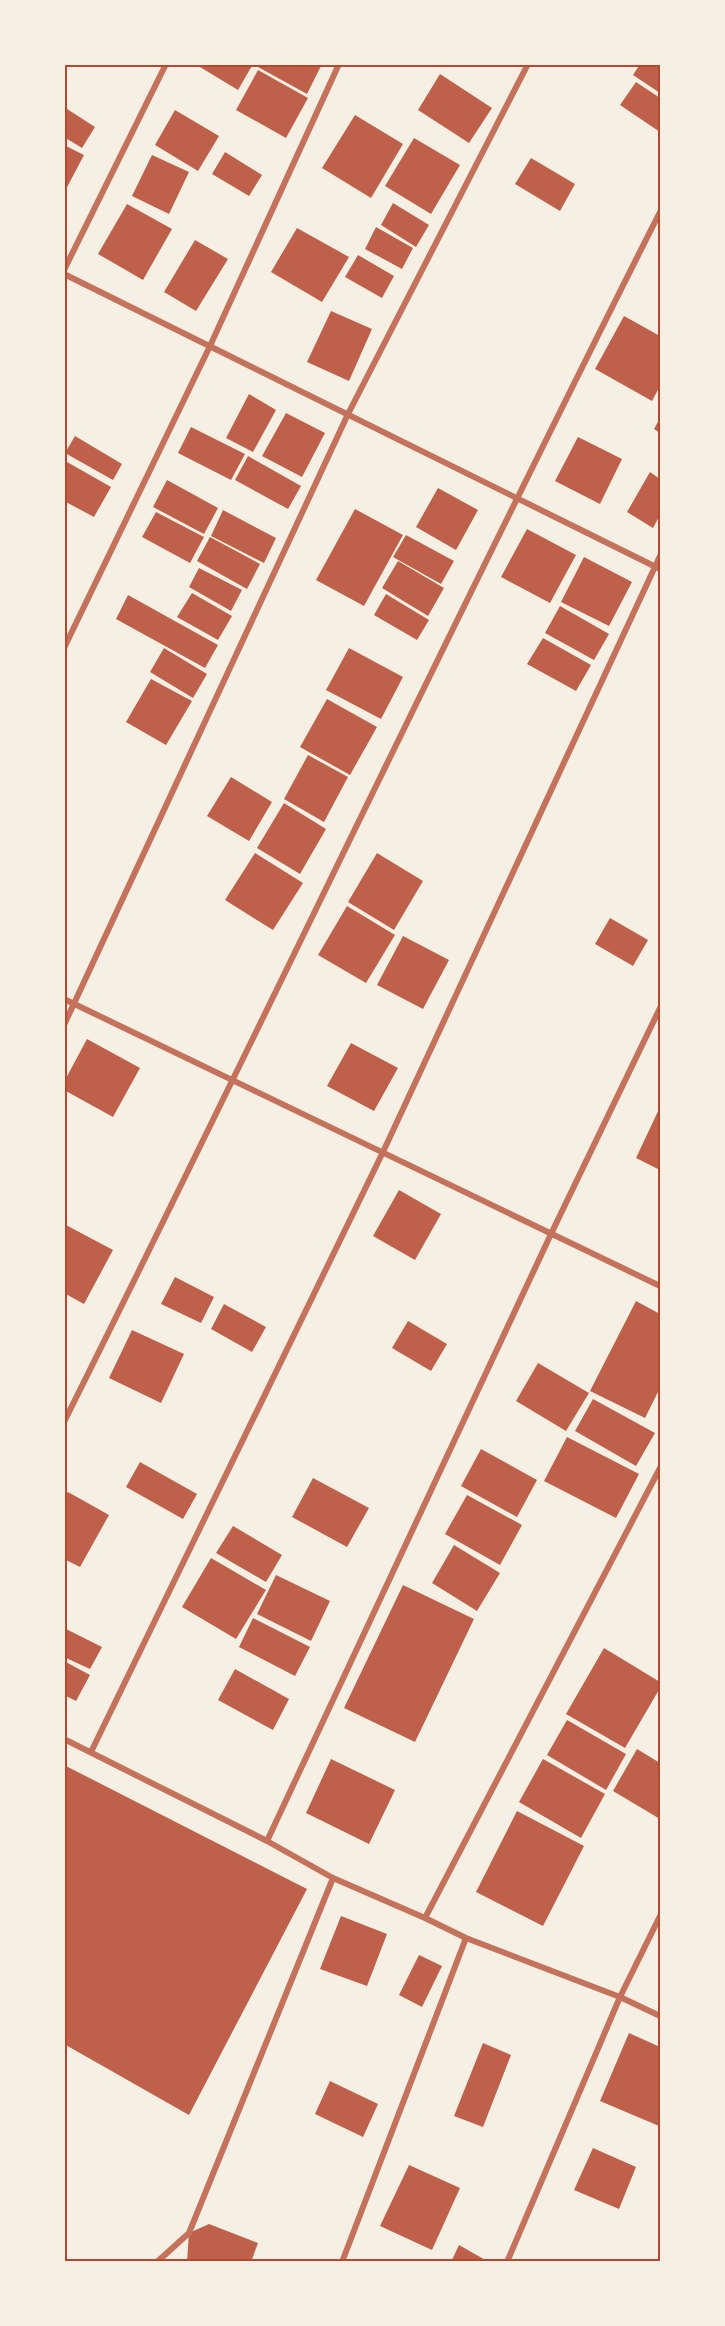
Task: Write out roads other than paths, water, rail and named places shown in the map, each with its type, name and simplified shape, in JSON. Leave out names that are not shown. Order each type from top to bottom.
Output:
[{"type":"street","points":[[166,64],[64,272],[657,567]]},
{"type":"street","points":[[64,648],[210,346],[339,64]]},
{"type":"street","points":[[64,1025],[348,414],[528,64]]},
{"type":"street","points":[[64,1422],[233,1083],[516,496],[660,212]]},
{"type":"street","points":[[91,1752],[383,1152],[657,567],[660,556]]},
{"type":"street","points":[[64,999],[233,1083],[383,1152],[660,1286]]},
{"type":"street","points":[[267,1841],[551,1234],[660,1008]]},
{"type":"street","points":[[425,1917],[660,1468]]},
{"type":"street","points":[[64,1739],[267,1841],[333,1878],[425,1917],[466,1938],[620,1997],[660,2016]]},
{"type":"street","points":[[157,2262],[189,2233],[333,1878]]},
{"type":"street","points":[[507,2262],[620,1997],[660,1916]]},
{"type":"street","points":[[342,2262],[466,1938]]}]
